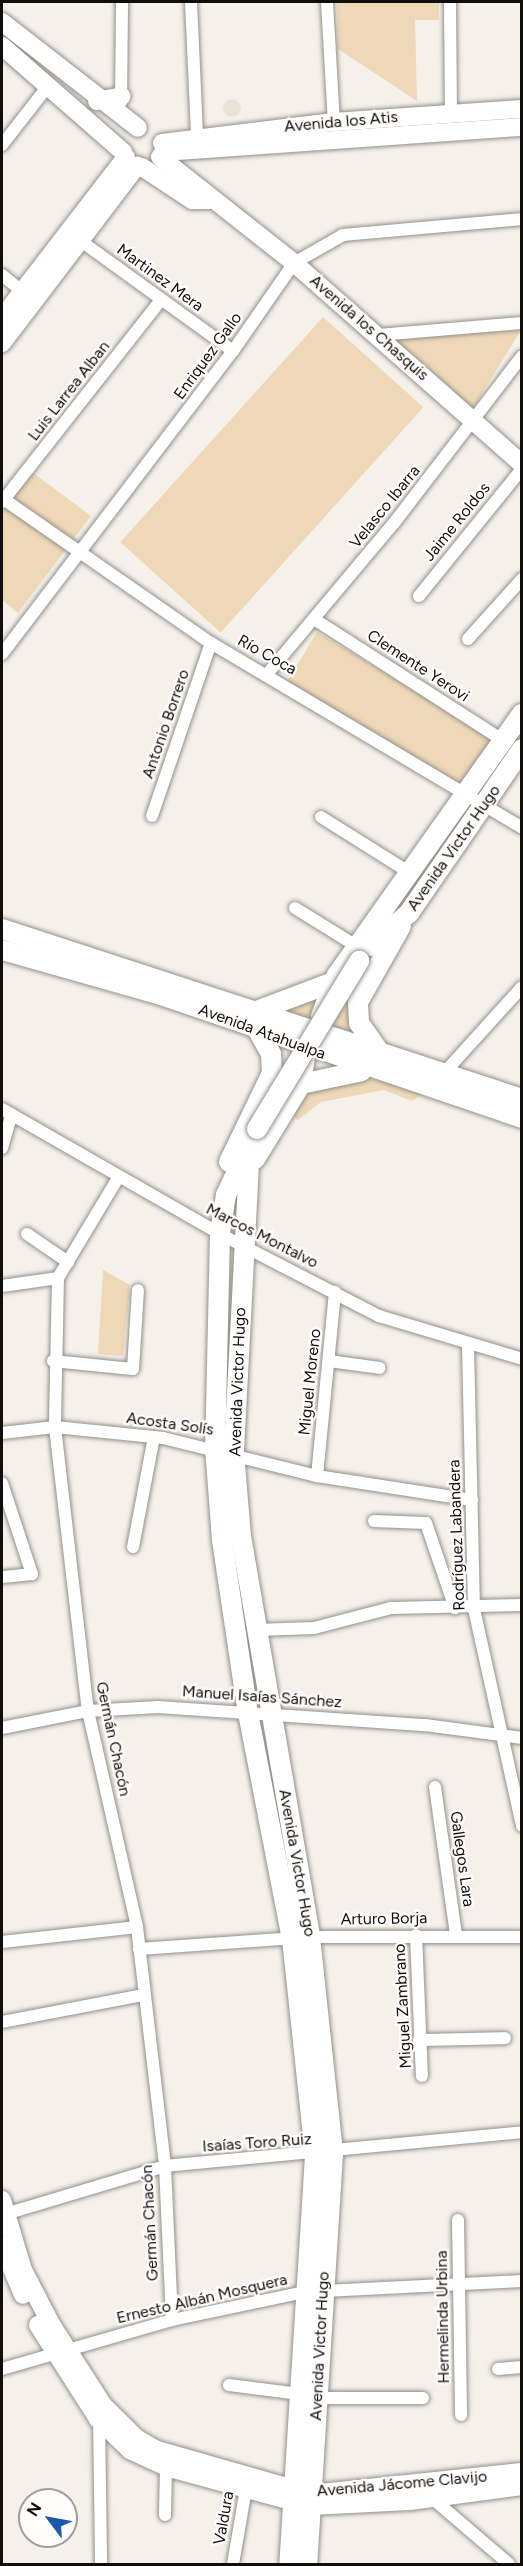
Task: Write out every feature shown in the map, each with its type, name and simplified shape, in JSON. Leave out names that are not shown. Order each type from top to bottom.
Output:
[{"type":"main road","points":[[2,22],[117,117],[138,128],[126,137],[132,161],[73,236],[2,343]]},
{"type":"main road","name":"Avenida los Chasquis","points":[[2,46],[132,161],[192,200],[209,200]]},
{"type":"main road","points":[[97,101],[122,96]]},
{"type":"main road","name":"Avenida los Atis","points":[[132,161],[161,151],[197,143],[334,122],[451,112],[522,109]]},
{"type":"main road","name":"Avenida los Atis","points":[[197,143],[522,127]]},
{"type":"main road","name":"Avenida los Chasquis","points":[[138,128],[153,131],[161,151],[202,185],[209,200],[294,263],[378,335],[522,466]]},
{"type":"main road","points":[[188,175],[197,143]]},
{"type":"main road","points":[[2,318],[22,291],[73,236]]},
{"type":"main road","name":"Avenida Victor Hugo","points":[[226,1195],[254,1136],[358,954],[377,939],[484,806],[513,745],[522,714]]},
{"type":"main road","name":"Avenida Victor Hugo","points":[[252,1164],[298,1089],[335,979],[401,908],[412,874],[467,793],[513,745]]},
{"type":"main road","points":[[378,1050],[357,1012],[401,908]]},
{"type":"main road","name":"Avenida Atahualpa","points":[[2,929],[258,1019],[314,1041],[373,1070],[522,1118]]},
{"type":"main road","name":"Avenida Atahualpa","points":[[2,950],[258,1019]]},
{"type":"main road","points":[[367,984],[352,988],[335,979],[258,1019],[271,1054],[272,1073],[290,1078],[298,1089],[327,1074],[373,1070]]},
{"type":"main road","name":"Avenida Atahualpa","points":[[314,1041],[378,1050],[522,1099]]},
{"type":"main road","name":"Avenida Victor Hugo","points":[[272,1073],[232,1152],[220,1234],[215,1447],[222,1540],[248,1713],[301,1938]]},
{"type":"main road","name":"Avenida Victor Hugo","points":[[254,1136],[244,1245],[234,1453],[256,1630],[272,1714],[301,1938],[324,2155],[302,2498],[289,2565]]},
{"type":"main road","name":"Avenida Jácome Clavijo","points":[[2,2210],[23,2270],[61,2351]]},
{"type":"main road","name":"Avenida Jácome Clavijo","points":[[2,2244],[10,2273],[100,2412],[130,2450],[166,2467],[302,2498],[432,2498],[522,2486]]},
{"type":"main road","name":"Avenida Jácome Clavijo","points":[[100,2412],[157,2450],[247,2484]]},
{"type":"main road","name":"Avenida Jácome Clavijo","points":[[302,2498],[522,2472]]},
{"type":"main road","name":"Avenida Victor Hugo","points":[[302,2498],[307,2565]]},
{"type":"street","points":[[117,117],[122,96],[122,2]]},
{"type":"street","points":[[191,2],[197,143]]},
{"type":"street","points":[[327,2],[334,122]]},
{"type":"street","points":[[450,2],[451,112]]},
{"type":"street","points":[[2,145],[48,86]]},
{"type":"street","name":"Enriquez Gallo","points":[[2,654],[233,351],[294,263],[343,235],[522,219]]},
{"type":"street","name":"Martinez Mera","points":[[73,236],[233,351]]},
{"type":"street","points":[[2,275],[22,291]]},
{"type":"street","name":"Luis Larrea Alban","points":[[2,500],[161,300]]},
{"type":"street","points":[[378,335],[522,323]]},
{"type":"street","name":"Velasco Ibarra","points":[[268,674],[474,421],[522,356]]},
{"type":"street","name":"Jaime Roldos","points":[[419,596],[522,466]]},
{"type":"street","name":"Río Coca","points":[[2,500],[78,556],[211,643],[268,674],[522,828]]},
{"type":"street","points":[[468,639],[522,579]]},
{"type":"street","name":"Clemente Yerovi","points":[[314,619],[513,745]]},
{"type":"street","name":"Antonio Borrero","points":[[152,816],[211,643]]},
{"type":"street","points":[[321,817],[412,874]]},
{"type":"street","points":[[295,908],[358,954]]},
{"type":"street","points":[[444,1073],[522,987]]},
{"type":"street","points":[[2,1148],[7,1111]]},
{"type":"street","name":"Marcos Montalvo","points":[[7,1111],[118,1178],[220,1234],[379,1316],[468,1347],[522,1359]]},
{"type":"street","name":"Germán Chacón","points":[[118,1178],[58,1278],[53,1361],[55,1427],[88,1711],[137,1927],[165,2166],[172,2320]]},
{"type":"street","points":[[27,1234],[68,1262]]},
{"type":"street","points":[[2,1286],[58,1278]]},
{"type":"street","points":[[53,1361],[133,1369],[138,1290]]},
{"type":"street","name":"Miguel Moreno","points":[[317,1476],[335,1292]]},
{"type":"street","name":"Rodríguez Labandera","points":[[468,1347],[474,1609],[522,1826]]},
{"type":"street","points":[[330,1361],[380,1368]]},
{"type":"street","name":"Acosta Solís","points":[[2,1433],[55,1427],[154,1437],[215,1447],[317,1476],[472,1500]]},
{"type":"street","points":[[133,1547],[154,1437]]},
{"type":"street","points":[[2,1483],[32,1574],[2,1578]]},
{"type":"street","points":[[374,1521],[426,1523],[455,1608]]},
{"type":"street","points":[[256,1630],[324,1626],[392,1608],[474,1609],[522,1605]]},
{"type":"street","name":"Manuel Isaías Sánchez","points":[[2,1728],[88,1711],[158,1707],[272,1714],[502,1734],[522,1738]]},
{"type":"street","name":"Gallegos Lara","points":[[435,1787],[456,1935]]},
{"type":"street","points":[[2,1942],[137,1927]]},
{"type":"street","name":"Arturo Borja","points":[[139,1949],[301,1938],[416,1935],[522,1938]]},
{"type":"street","name":"Miguel Zambrano","points":[[416,1935],[422,2076]]},
{"type":"street","points":[[2,2022],[144,1995]]},
{"type":"street","points":[[419,2040],[506,2038]]},
{"type":"street","name":"Isaías Toro Ruiz","points":[[2,2210],[165,2166],[324,2155],[522,2132]]},
{"type":"street","name":"Hermelinda Urbina","points":[[458,2220],[461,2415]]},
{"type":"street","name":"Ernesto Albán Mosquera","points":[[2,2368],[172,2320],[314,2291],[522,2281]]},
{"type":"street","points":[[498,2369],[522,2367]]},
{"type":"street","points":[[229,2385],[308,2396],[423,2398]]},
{"type":"street","points":[[100,2412],[101,2565]]},
{"type":"street","points":[[165,2515],[166,2467]]},
{"type":"street","name":"Valdura","points":[[233,2565],[247,2484]]},
{"type":"street","points":[[432,2498],[509,2565]]},
{"type":"shaded area","points":[[337,2],[439,2],[439,20],[415,20],[417,101],[338,49]]},
{"type":"shaded area","points":[[232,99],[238,102],[241,108],[238,114],[232,117],[226,114],[223,108],[226,102]]},
{"type":"shaded area","points":[[323,317],[423,407],[221,633],[120,542]]},
{"type":"shaded area","points":[[521,330],[473,408],[392,337]]},
{"type":"shaded area","points":[[32,472],[91,516],[18,613],[2,600],[2,513]]},
{"type":"shaded area","points":[[317,632],[495,739],[465,789],[287,682]]},
{"type":"shaded area","points":[[324,993],[308,1018],[275,1007]]},
{"type":"shaded area","points":[[345,999],[352,1000],[353,1035],[329,1027]]},
{"type":"shaded area","points":[[354,1075],[426,1092],[412,1101],[384,1090],[321,1102],[298,1120],[288,1112],[308,1091]]},
{"type":"shaded area","points":[[103,1270],[130,1285],[123,1356],[98,1354]]}]
